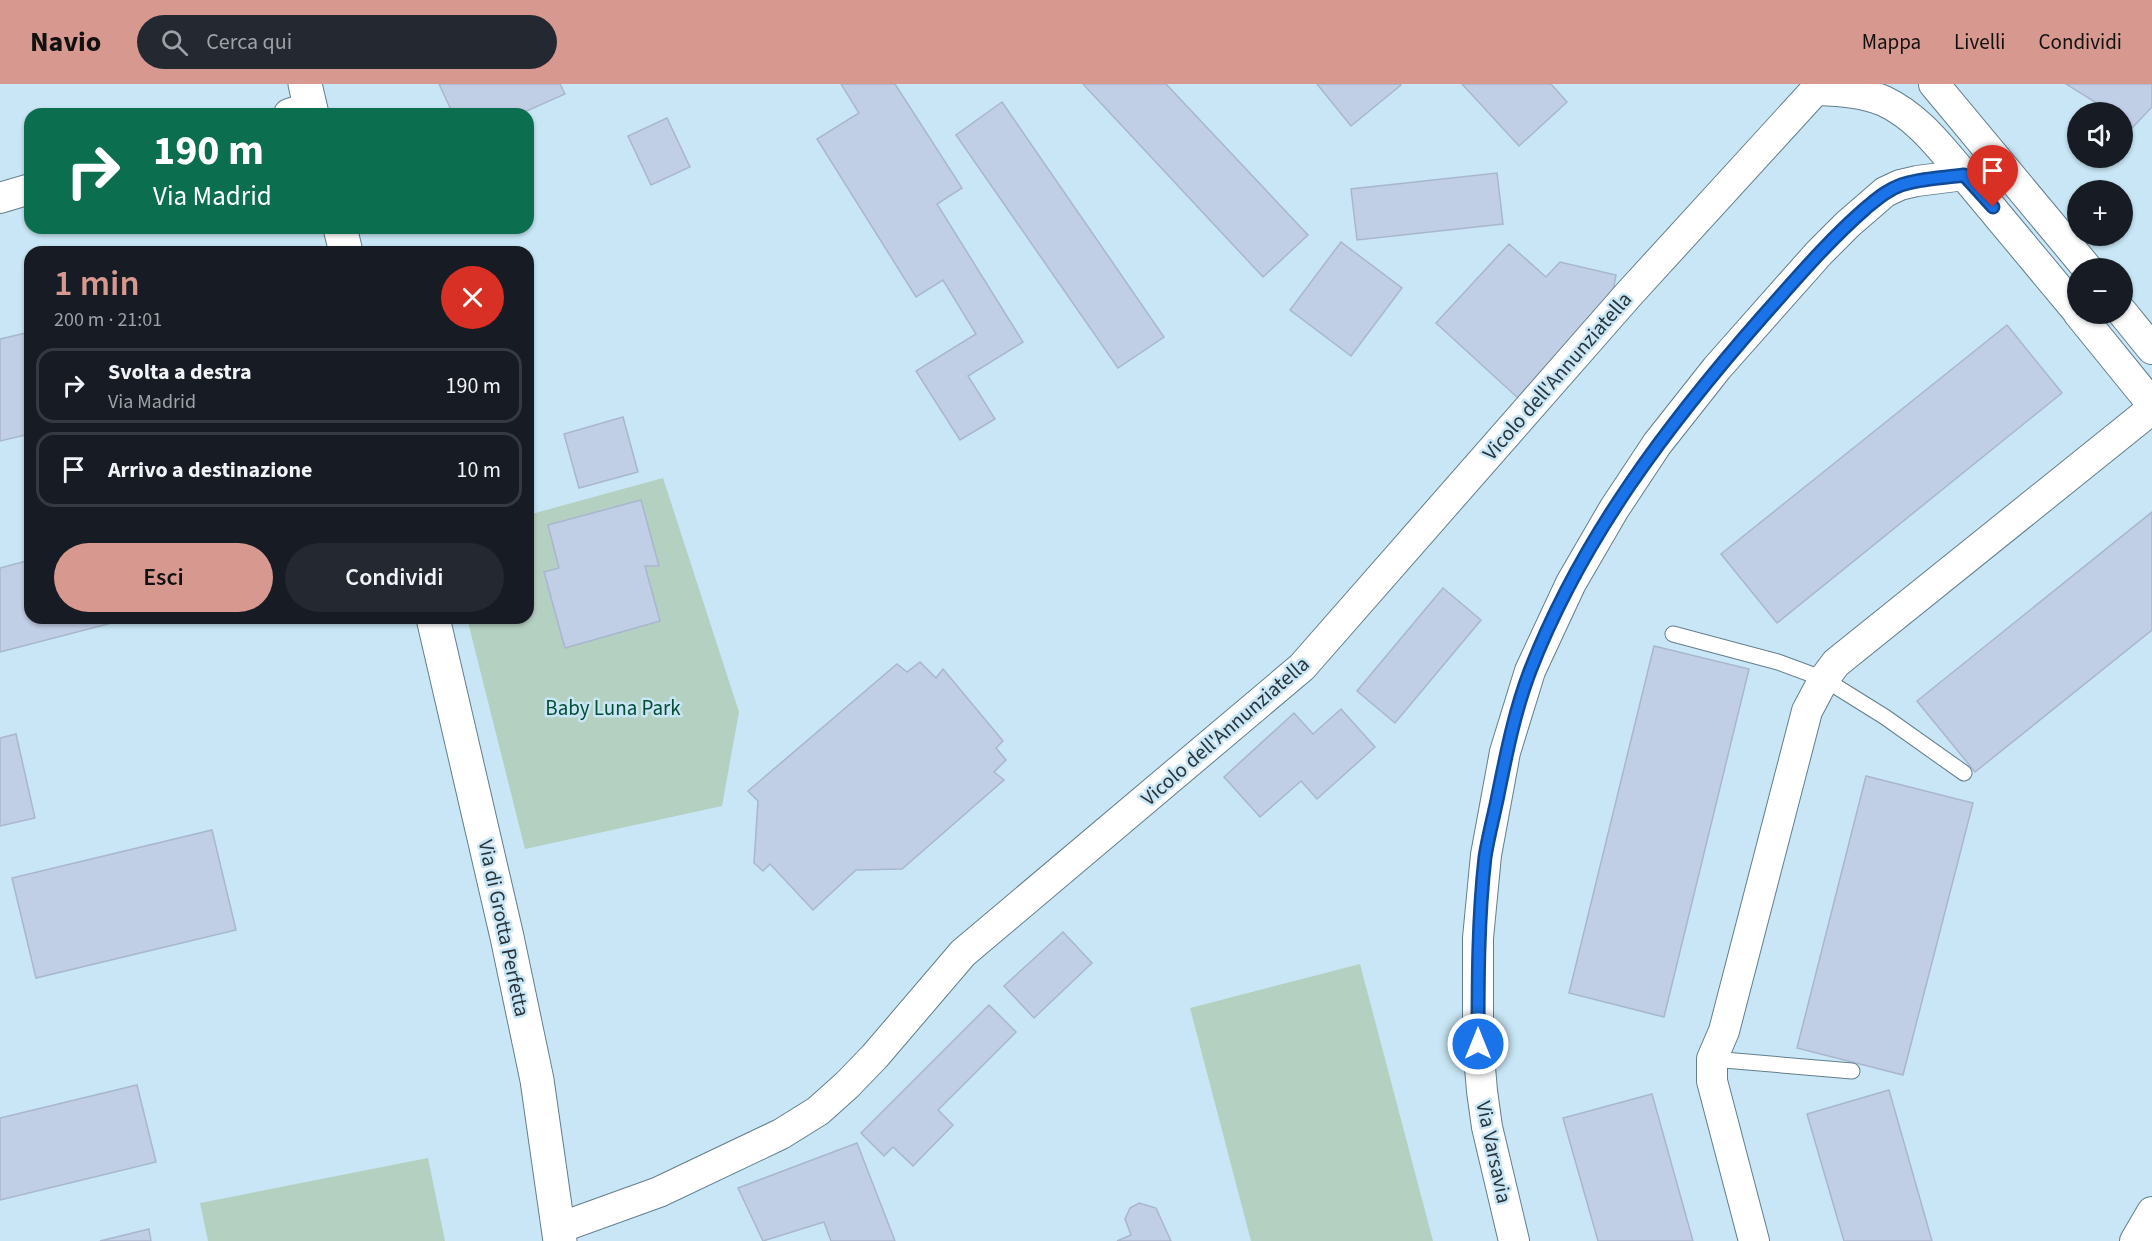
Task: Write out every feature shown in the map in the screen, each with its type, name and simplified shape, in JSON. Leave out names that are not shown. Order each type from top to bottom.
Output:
[{"type":"street","points":[[1934,84],[2079,258]]},
{"type":"street","points":[[1819,87],[1882,100],[1903,112],[1943,150],[2067,294]]},
{"type":"street","name":"Vicolo dell'Annunziatella","points":[[559,1235],[659,1192],[781,1134],[818,1111],[847,1085],[875,1056],[963,953],[1302,667],[1629,294],[1819,87]]},
{"type":"street","name":"Via Varsavia","points":[[1514,1241],[1486,1127],[1478,1044],[1478,938],[1486,855],[1505,752],[1530,671],[1571,583],[1614,509],[1657,444],[1717,368],[1819,253],[1885,192],[1917,181],[1964,175]]},
{"type":"street","points":[[0,198],[24,191]]},
{"type":"street","points":[[1754,1241],[1713,1081],[1712,1059],[1724,1031],[1807,711],[1824,679],[1836,663],[2152,407],[2092,324]]},
{"type":"street","points":[[2132,324],[2152,349]]},
{"type":"street","name":"Via di Grotta Perfetta","points":[[434,624],[535,1069],[559,1235]]},
{"type":"street","points":[[2135,1241],[2152,1212]]},
{"type":"lane","points":[[1673,634],[1778,662],[1824,679],[1885,717],[1964,773]]},
{"type":"lane","points":[[1712,1059],[1852,1071]]},
{"type":"green space","name":"Baby Luna Park","points":[[663,478],[739,712],[722,806],[525,849],[469,624],[534,624],[534,513]]},
{"type":"green space","points":[[1360,964],[1433,1241],[1251,1241],[1190,1008]]},
{"type":"green space","points":[[428,1158],[445,1241],[208,1241],[200,1203]]},
{"type":"building","points":[[439,84],[560,84],[565,94],[534,108],[450,108]]},
{"type":"building","points":[[841,84],[895,84],[962,188],[937,204],[1023,342],[968,376],[995,419],[960,440],[916,371],[976,334],[943,280],[916,297],[817,139],[859,113]]},
{"type":"building","points":[[1083,84],[1166,84],[1308,235],[1263,277]]},
{"type":"building","points":[[1317,84],[1400,84],[1401,85],[1351,126]]},
{"type":"building","points":[[1462,84],[1551,84],[1567,102],[1519,146]]},
{"type":"building","points":[[2066,84],[2152,84],[2152,107],[2133,127],[2133,102],[2095,102]]},
{"type":"building","points":[[1002,102],[1164,337],[1118,368],[956,135]]},
{"type":"building","points":[[667,118],[690,167],[651,185],[628,136]]},
{"type":"building","points":[[1497,173],[1503,224],[1357,240],[1351,189]]},
{"type":"building","points":[[1341,242],[1402,288],[1351,356],[1290,310]]},
{"type":"building","points":[[1509,244],[1546,277],[1560,262],[1616,275],[1612,296],[1518,398],[1436,323]]},
{"type":"building","points":[[2007,325],[2062,393],[1777,623],[1721,554]]},
{"type":"building","points":[[24,333],[24,435],[0,441],[0,339]]},
{"type":"building","points":[[623,417],[638,472],[579,488],[564,434]]},
{"type":"building","points":[[641,500],[659,566],[645,566],[660,621],[565,648],[544,572],[559,568],[548,525]]},
{"type":"building","points":[[2152,512],[2152,630],[1975,772],[1917,701]]},
{"type":"building","points":[[24,562],[24,624],[108,624],[0,652],[0,568]]},
{"type":"building","points":[[1443,588],[1481,620],[1395,723],[1357,691]]},
{"type":"building","points":[[1654,646],[1749,669],[1664,1017],[1569,993]]},
{"type":"building","points":[[920,662],[936,678],[943,669],[1003,741],[996,748],[1006,760],[994,772],[1004,780],[902,869],[856,870],[813,910],[770,864],[763,871],[754,863],[758,801],[748,791],[897,664],[907,672]]},
{"type":"building","points":[[1341,709],[1375,747],[1317,799],[1301,781],[1260,817],[1224,777],[1294,713],[1313,734]]},
{"type":"building","points":[[16,734],[35,818],[0,826],[0,738]]},
{"type":"building","points":[[1866,776],[1973,803],[1903,1075],[1797,1048]]},
{"type":"building","points":[[212,830],[236,930],[36,978],[12,878]]},
{"type":"building","points":[[1063,932],[1092,963],[1034,1018],[1004,986]]},
{"type":"building","points":[[989,1005],[1016,1032],[938,1110],[953,1125],[913,1166],[893,1147],[884,1156],[861,1133]]},
{"type":"building","points":[[137,1085],[156,1162],[0,1200],[0,1118]]},
{"type":"building","points":[[1889,1090],[1932,1241],[1844,1241],[1807,1114]]},
{"type":"building","points":[[1652,1094],[1693,1241],[1598,1241],[1563,1118]]},
{"type":"building","points":[[857,1143],[895,1241],[831,1241],[824,1222],[763,1241],[738,1188]]},
{"type":"building","points":[[1139,1203],[1156,1208],[1171,1241],[1117,1241],[1131,1235],[1125,1219],[1130,1208]]},
{"type":"building","points":[[149,1229],[151,1241],[100,1241]]},
{"type":"route","points":[[1478,1044],[1478,938],[1482,891],[1486,855],[1505,752],[1530,671],[1571,583],[1614,509],[1657,444],[1717,368],[1819,253],[1885,192],[1917,181],[1964,175],[1993,207]]}]
